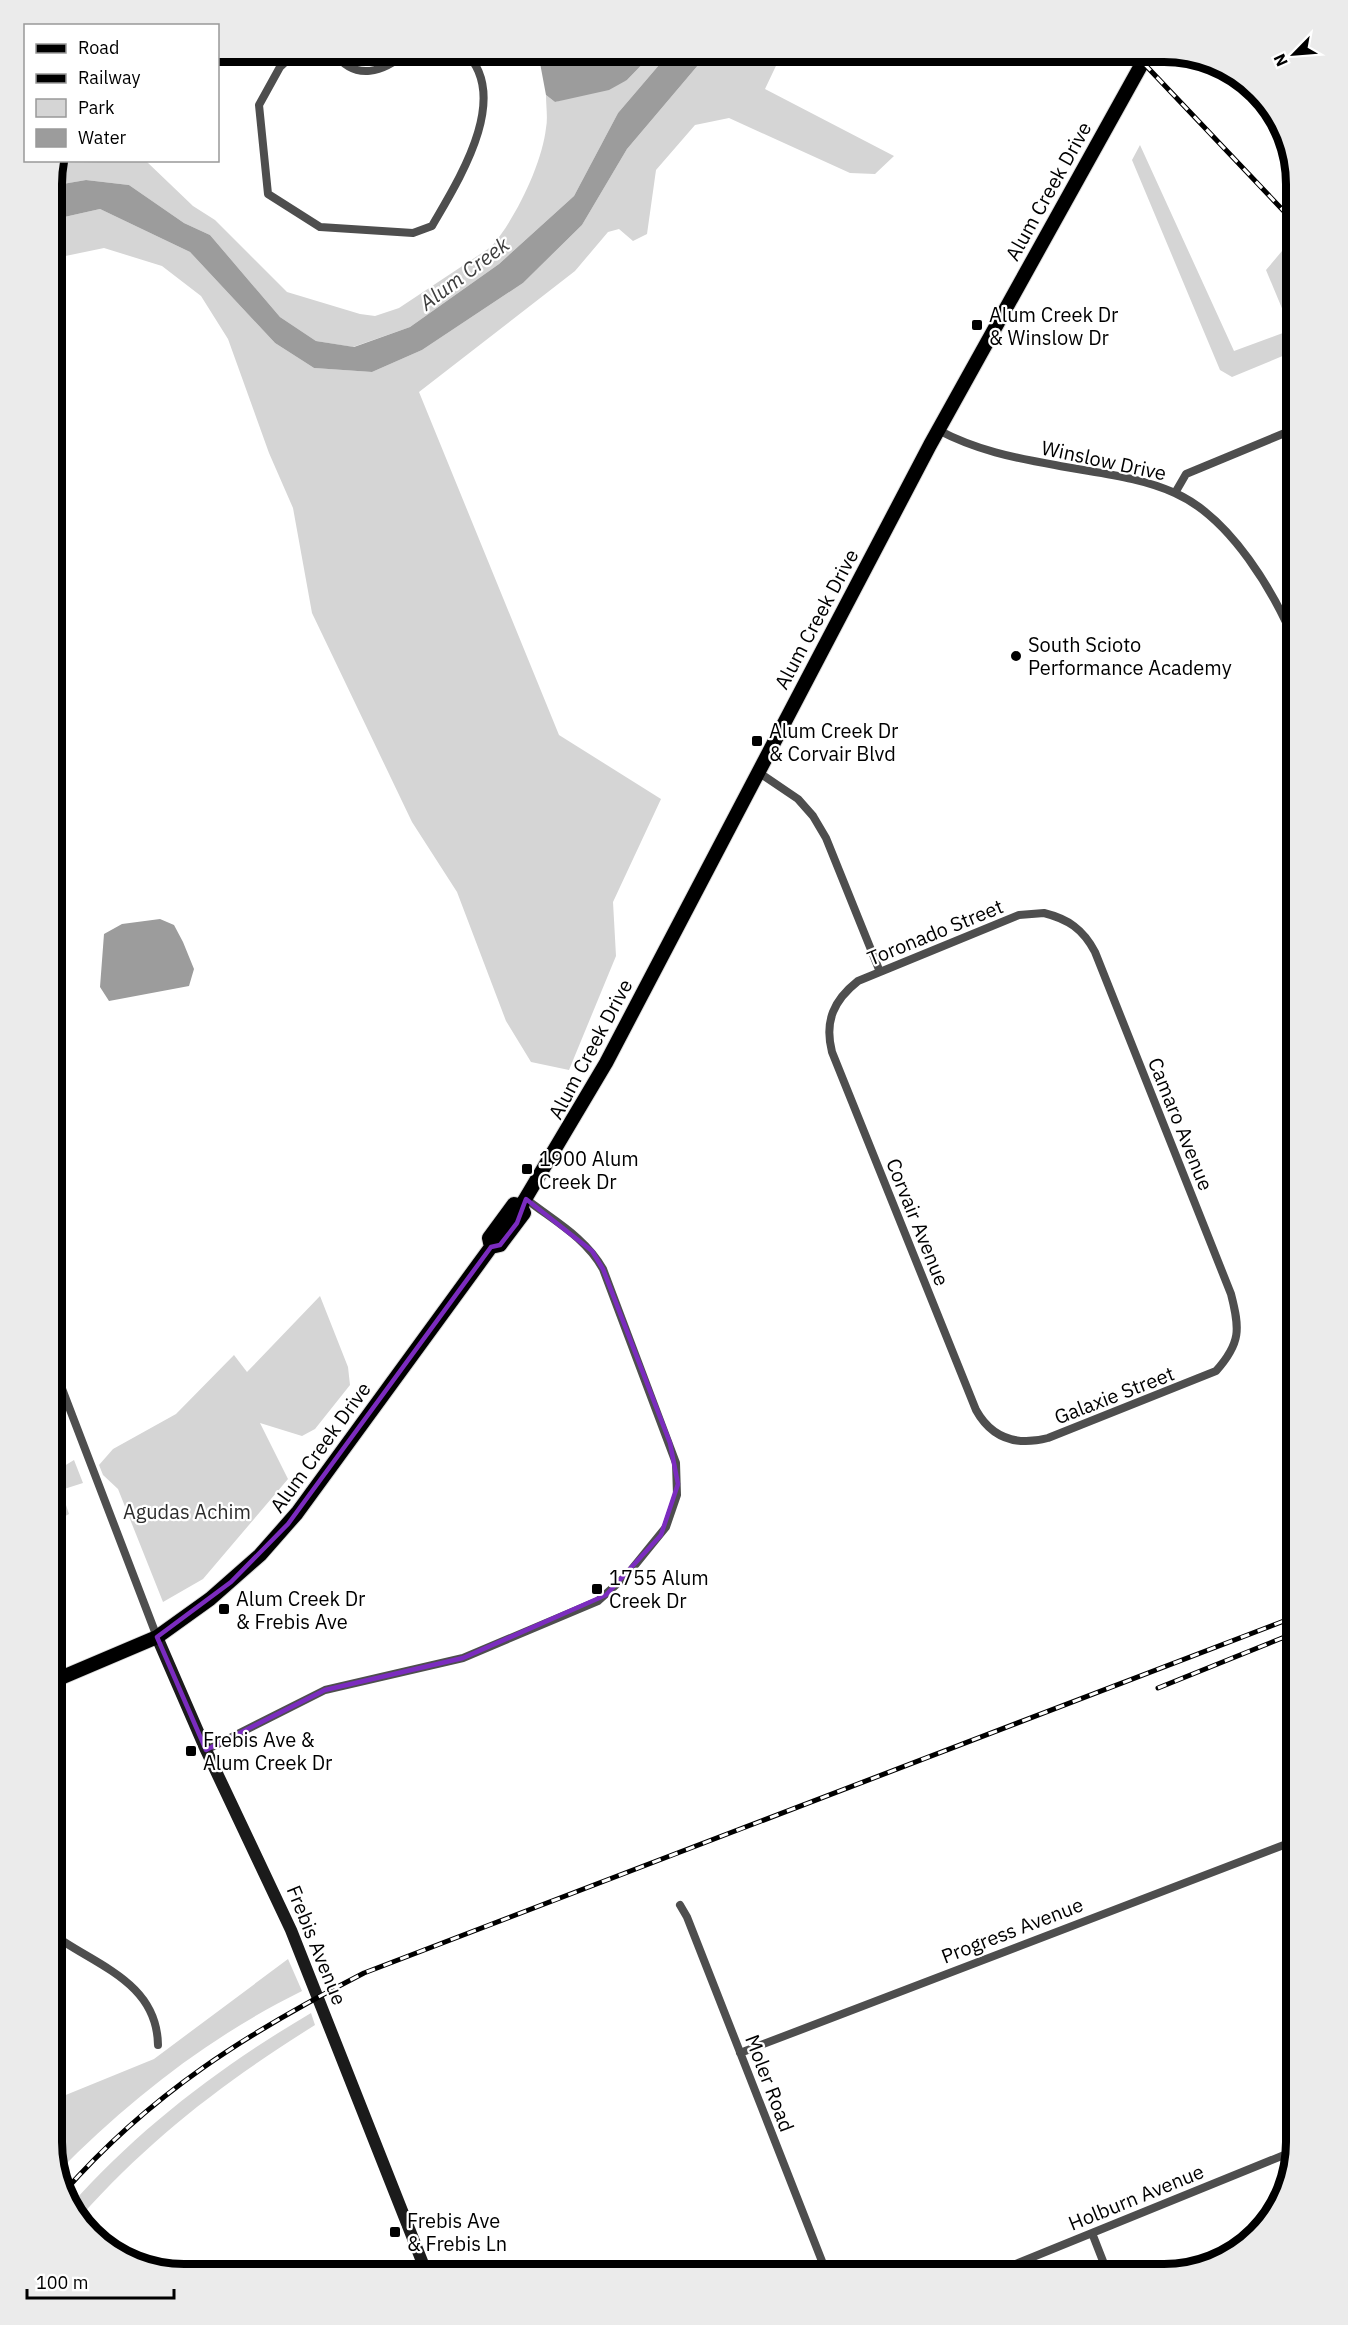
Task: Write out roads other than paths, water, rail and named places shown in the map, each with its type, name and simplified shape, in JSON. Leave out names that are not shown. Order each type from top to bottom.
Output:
[{"type":"main road","name":"Alum Creek Drive","points":[[62,1677],[157,1638],[231,1582],[288,1524],[491,1247],[500,1245],[524,1213],[524,1203],[606,1063],[938,430],[1143,62]]},
{"type":"main road","name":"Frebis Avenue","points":[[157,1638],[206,1750],[291,1930],[423,2263]]},
{"type":"street","points":[[285,62],[280,67],[260,105],[268,194],[320,228],[413,233],[432,226],[482,122],[485,97],[483,85],[472,62]]},
{"type":"street","points":[[345,62],[351,67],[368,72],[389,67],[395,62]]},
{"type":"street","name":"Winslow Drive","points":[[938,430],[971,446],[1005,456],[1139,481],[1175,493],[1222,527],[1236,543],[1271,592],[1286,624]]},
{"type":"street","points":[[1175,493],[1186,474],[1286,433]]},
{"type":"street","points":[[758,772],[798,799],[813,816],[826,838],[880,972]]},
{"type":"street","name":"Toronado Street","points":[[831,1014],[841,995],[858,981],[1019,915],[1044,913],[1068,920]]},
{"type":"street","name":"Camaro Avenue","points":[[1068,920],[1084,933],[1095,952],[1231,1294],[1239,1323],[1232,1351]]},
{"type":"street","name":"Corvair Avenue","points":[[831,1014],[829,1034],[832,1052],[976,1410],[985,1424],[997,1434]]},
{"type":"street","points":[[206,1750],[325,1690],[463,1658],[580,1610],[598,1601],[617,1586],[666,1527],[676,1495],[676,1463],[603,1269],[591,1251],[568,1228],[524,1203]]},
{"type":"street","name":"Galaxie Street","points":[[997,1434],[1022,1442],[1048,1438],[1194,1382],[1216,1371],[1232,1351]]},
{"type":"street","points":[[62,1389],[157,1638]]},
{"type":"street","name":"Progress Avenue","points":[[740,2053],[1286,1844]]},
{"type":"street","name":"Moler Road","points":[[680,1905],[687,1917],[823,2264]]},
{"type":"street","points":[[62,1940],[135,1987],[149,2010],[158,2045]]},
{"type":"street","name":"Holburn Avenue","points":[[1016,2264],[1285,2155]]},
{"type":"street","points":[[1092,2233],[1104,2264]]},
{"type":"water","points":[[644,62],[627,80],[609,90],[555,102],[546,95],[540,63]]},
{"type":"water","points":[[662,62],[701,62],[627,149],[582,225],[523,283],[422,350],[372,372],[314,368],[275,343],[190,252],[100,209],[62,218],[62,184],[86,180],[129,185],[184,223],[210,235],[280,317],[316,341],[354,347],[410,327],[499,264],[574,196],[618,113]]},
{"type":"water","points":[[160,919],[174,925],[183,942],[194,969],[189,986],[109,1001],[100,987],[104,934],[122,924]]},
{"type":"railway","points":[[1142,62],[1286,213]]},
{"type":"railway","points":[[70,2185],[96,2157],[131,2125],[203,2068],[280,2019],[364,1973],[1286,1620]]},
{"type":"railway","points":[[1158,1688],[1286,1636]]},
{"type":"place","name":"Alum Creek Dr & Winslow Dr","points":[[977,325]]},
{"type":"place","name":"South Scioto Performance Academy","points":[[1016,656]]},
{"type":"place","name":"Alum Creek Dr & Corvair Blvd","points":[[757,741]]},
{"type":"place","name":"1900 Alum Creek Dr","points":[[527,1169]]},
{"type":"place","name":"1755 Alum Creek Dr","points":[[597,1589]]},
{"type":"place","name":"Alum Creek Dr & Frebis Ave","points":[[224,1609]]},
{"type":"place","name":"Frebis Ave & Alum Creek Dr","points":[[191,1751]]},
{"type":"place","name":"Frebis Ave & Frebis Ln","points":[[395,2232]]},
{"type":"water label","name":"Alum Creek","points":[[464,273]]},
{"type":"park label","name":"Agudas Achim","points":[[187,1511]]}]
